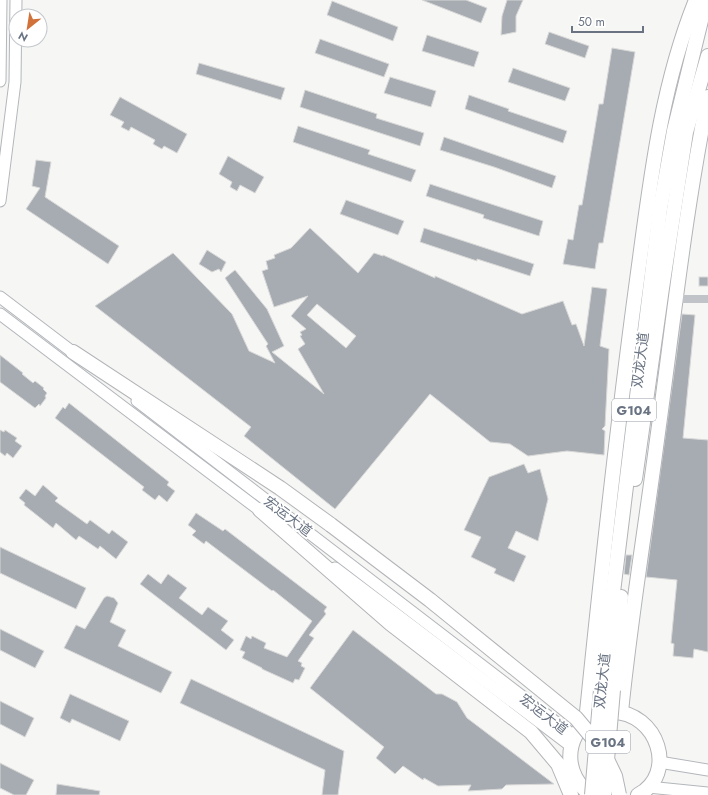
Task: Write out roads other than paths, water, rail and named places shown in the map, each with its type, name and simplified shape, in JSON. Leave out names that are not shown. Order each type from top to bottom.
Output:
[{"type":"highway","name":"双龙大道","points":[[586,722],[622,390],[657,139],[681,37],[696,0]]},
{"type":"highway","name":"双龙大道","points":[[589,794],[648,293],[660,210],[680,132],[706,0]]},
{"type":"highway","name":"双龙大道","points":[[604,795],[623,565],[662,288],[680,132],[708,56]]},
{"type":"highway","name":"双龙大道","points":[[620,712],[626,655],[657,442],[681,254],[695,159],[708,97]]},
{"type":"highway","points":[[73,352],[274,484],[331,525],[430,600],[576,718],[602,749],[615,776],[619,795]]},
{"type":"highway","points":[[260,510],[392,624],[531,732],[558,764],[571,795]]},
{"type":"highway","points":[[589,794],[577,781],[571,769],[570,756],[573,741],[586,722],[603,714],[620,712],[632,716],[644,723],[653,734],[658,748],[659,762],[656,775],[641,793]]},
{"type":"main road","points":[[0,81],[1,0]]},
{"type":"main road","points":[[0,202],[15,82],[16,0]]},
{"type":"main road","name":"宏运大道","points":[[0,297],[73,352],[573,741]]},
{"type":"main road","name":"宏运大道","points":[[0,314],[260,510],[573,741]]},
{"type":"main road","points":[[659,762],[708,770]]},
{"type":"main road","points":[[641,793],[708,793]]},
{"type":"street","points":[[675,299],[708,299]]}]
